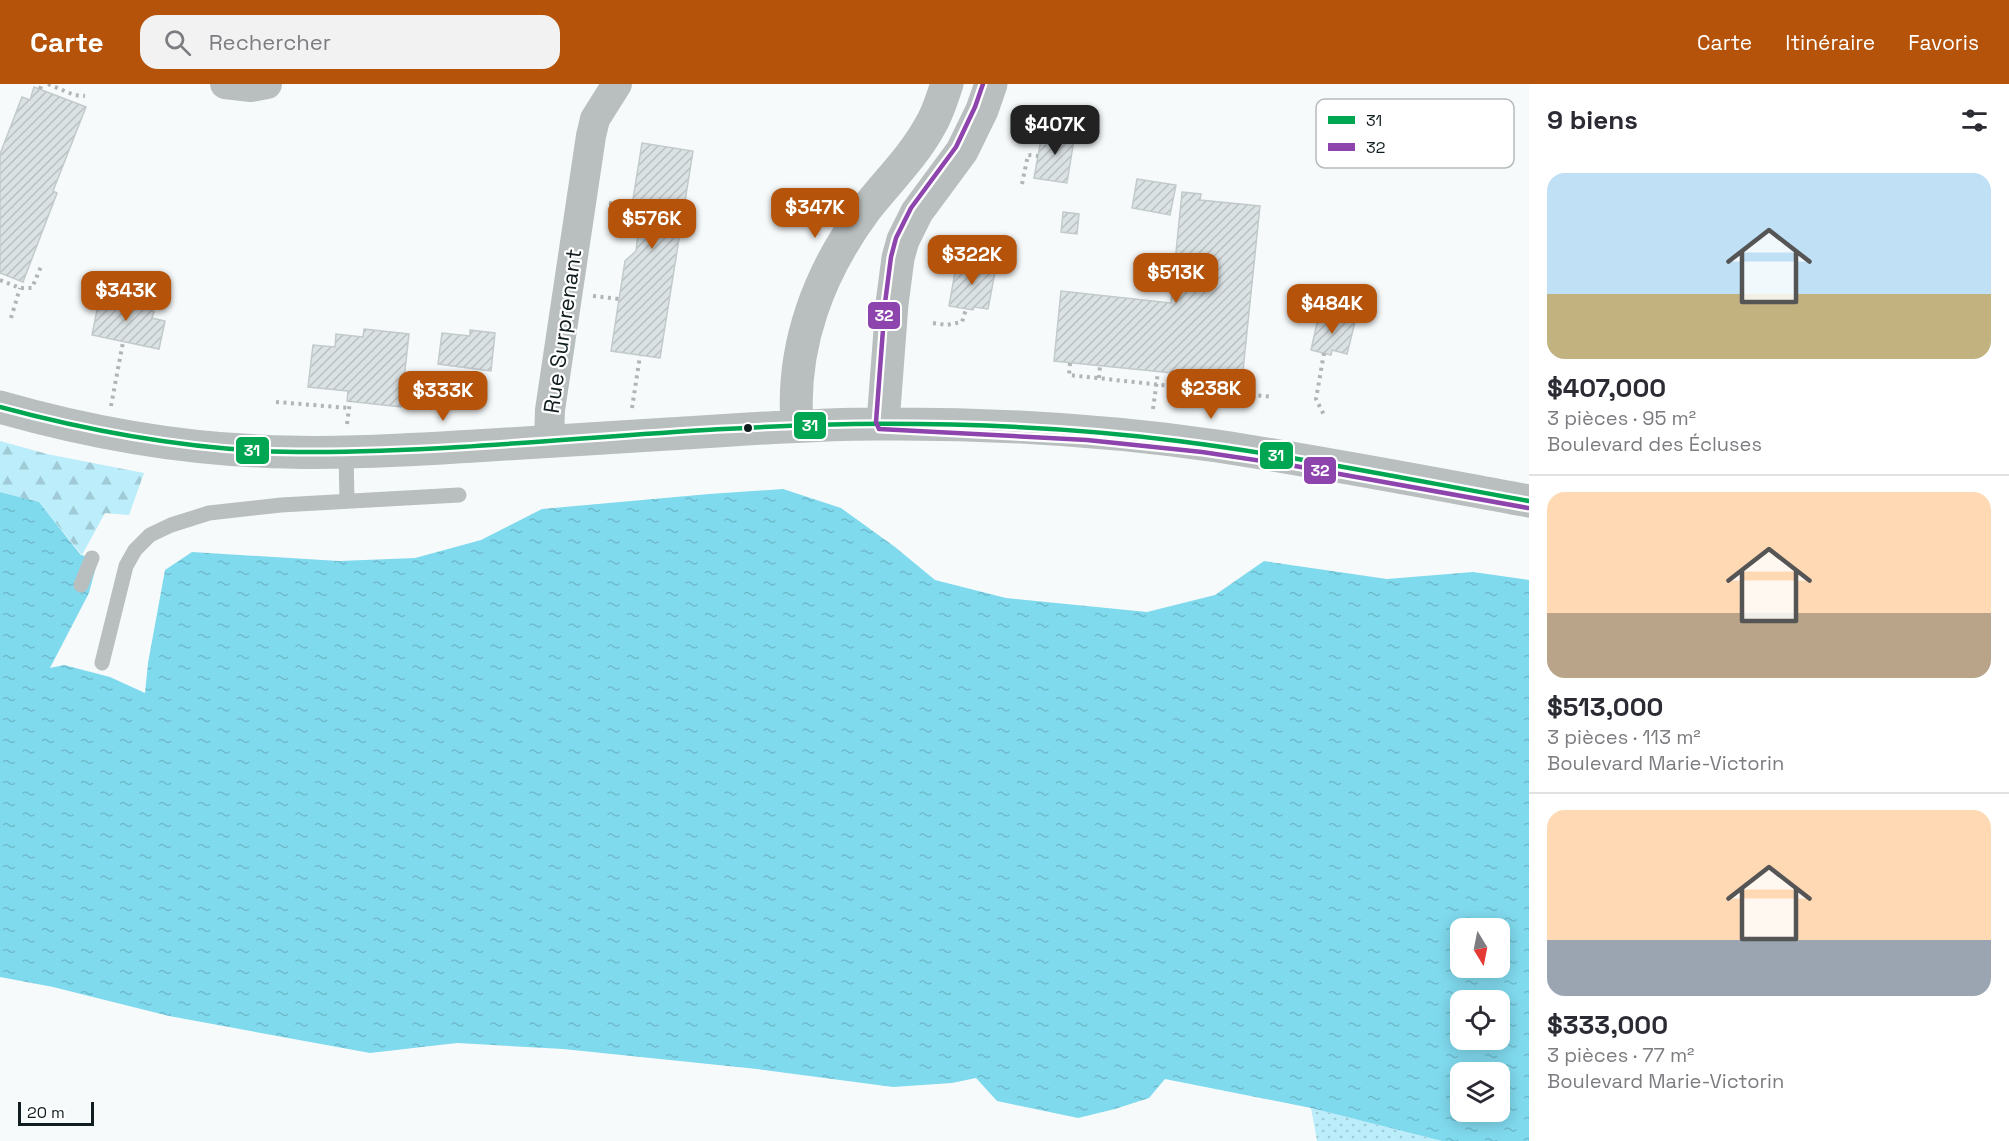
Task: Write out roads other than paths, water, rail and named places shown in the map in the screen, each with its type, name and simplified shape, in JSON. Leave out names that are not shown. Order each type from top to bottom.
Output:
[{"type":"street","points":[[225,84],[251,87],[267,84]]},
{"type":"street","name":"Rue Surprenant","points":[[549,441],[550,410],[591,136],[595,119],[617,84]]},
{"type":"street","points":[[797,425],[795,395],[802,347],[807,324],[825,274],[850,231],[915,149],[930,126],[947,84]]},
{"type":"street","points":[[883,423],[892,304],[898,258],[903,240],[918,212],[962,151],[982,110],[991,84]]},
{"type":"street","points":[[0,407],[91,430],[192,446],[259,452],[346,443],[549,441],[797,425],[883,423],[1020,428],[1187,442],[1291,458],[1529,501]]},
{"type":"lane","points":[[346,443],[347,501]]},
{"type":"lane","points":[[102,663],[126,566],[135,550],[150,535],[171,525],[209,513],[281,505],[459,495]]},
{"type":"lane","points":[[81,585],[92,558]]},
{"type":"water","points":[[783,489],[841,508],[895,547],[935,580],[1006,598],[1147,612],[1215,595],[1264,561],[1387,579],[1473,572],[1529,580],[1529,1141],[1442,1141],[1311,1108],[1165,1079],[1149,1098],[1078,1118],[997,1101],[976,1078],[952,1083],[893,1087],[757,1069],[563,1049],[457,1043],[370,1053],[169,1016],[53,987],[0,977],[0,492],[39,502],[81,555],[98,559],[89,593],[50,668],[64,665],[110,677],[145,693],[148,663],[165,570],[192,552],[339,561],[415,558],[481,540],[542,509]]}]
